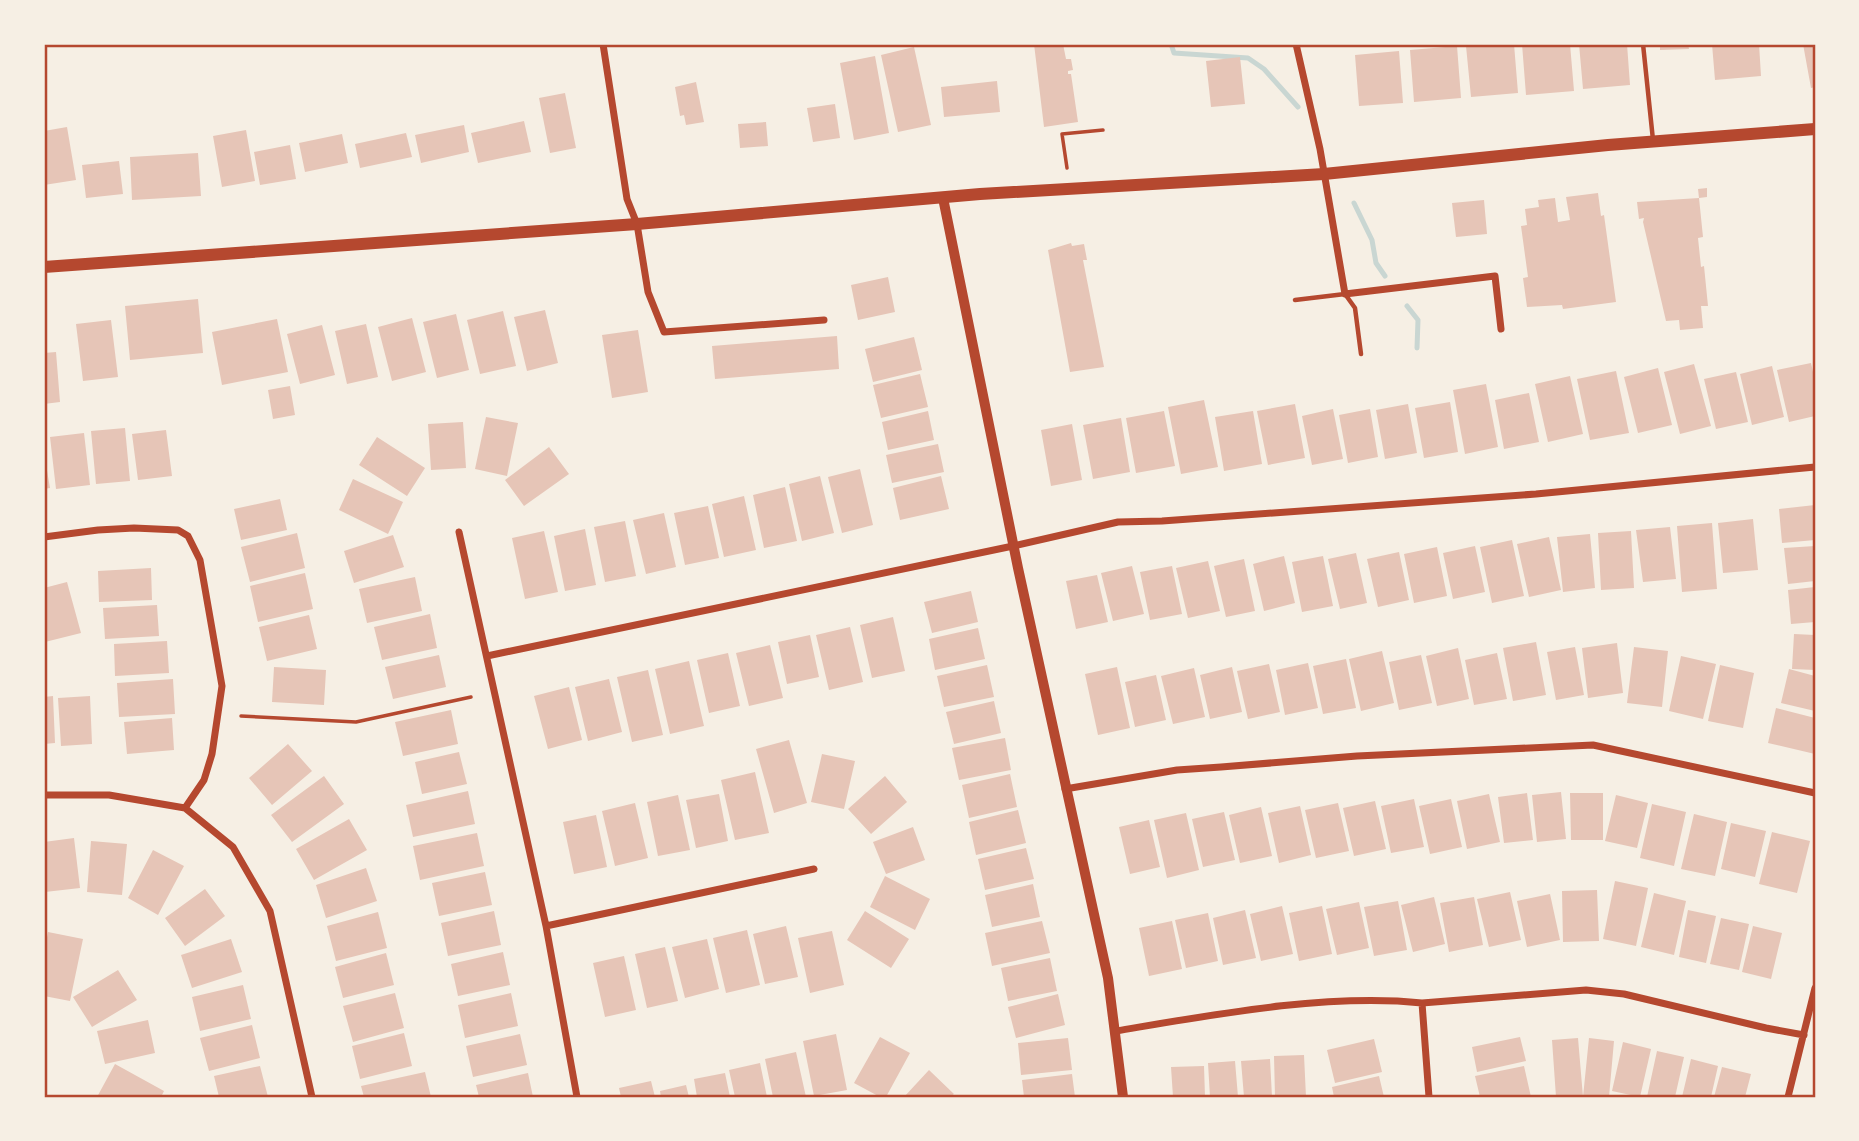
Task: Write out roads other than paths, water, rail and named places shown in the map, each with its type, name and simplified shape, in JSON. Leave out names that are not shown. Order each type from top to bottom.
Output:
[{"type":"main road","points":[[44,267],[636,224],[943,198],[1324,174],[1815,129]]},
{"type":"street","points":[[603,44],[627,199],[636,224],[648,292],[664,332],[824,320]]},
{"type":"street","points":[[1296,44],[1324,174],[1345,294],[1495,276],[1501,329]]},
{"type":"street","points":[[943,198],[1013,546],[1108,978],[1123,1097]]},
{"type":"street","points":[[487,656],[1118,522],[1536,494],[1815,467]]},
{"type":"street","points":[[44,537],[134,528],[178,530],[188,536],[200,560],[222,686],[212,754],[204,780],[184,808]]},
{"type":"street","points":[[459,532],[546,926],[577,1097]]},
{"type":"street","points":[[1065,789],[1210,767],[1357,756],[1593,745],[1815,793]]},
{"type":"street","points":[[44,795],[109,795],[184,808],[233,847],[270,911],[312,1097]]},
{"type":"street","points":[[546,926],[814,869]]},
{"type":"street","points":[[1788,1097],[1815,988]]},
{"type":"street","points":[[1116,1031],[1231,1013],[1320,1003],[1398,1000],[1422,1003],[1586,990],[1624,993],[1804,1035]]},
{"type":"street","points":[[1422,1003],[1429,1097]]},
{"type":"lane","points":[[1643,44],[1653,142]]},
{"type":"lane","points":[[1295,300],[1345,294],[1355,308],[1361,354]]},
{"type":"waterway","points":[[44,44],[65,44]]},
{"type":"waterway","points":[[1171,44],[1174,53],[1248,58],[1264,69],[1298,107]]},
{"type":"waterway","points":[[1354,203],[1372,240],[1376,263],[1385,276]]},
{"type":"waterway","points":[[1407,306],[1418,320],[1417,348]]}]
